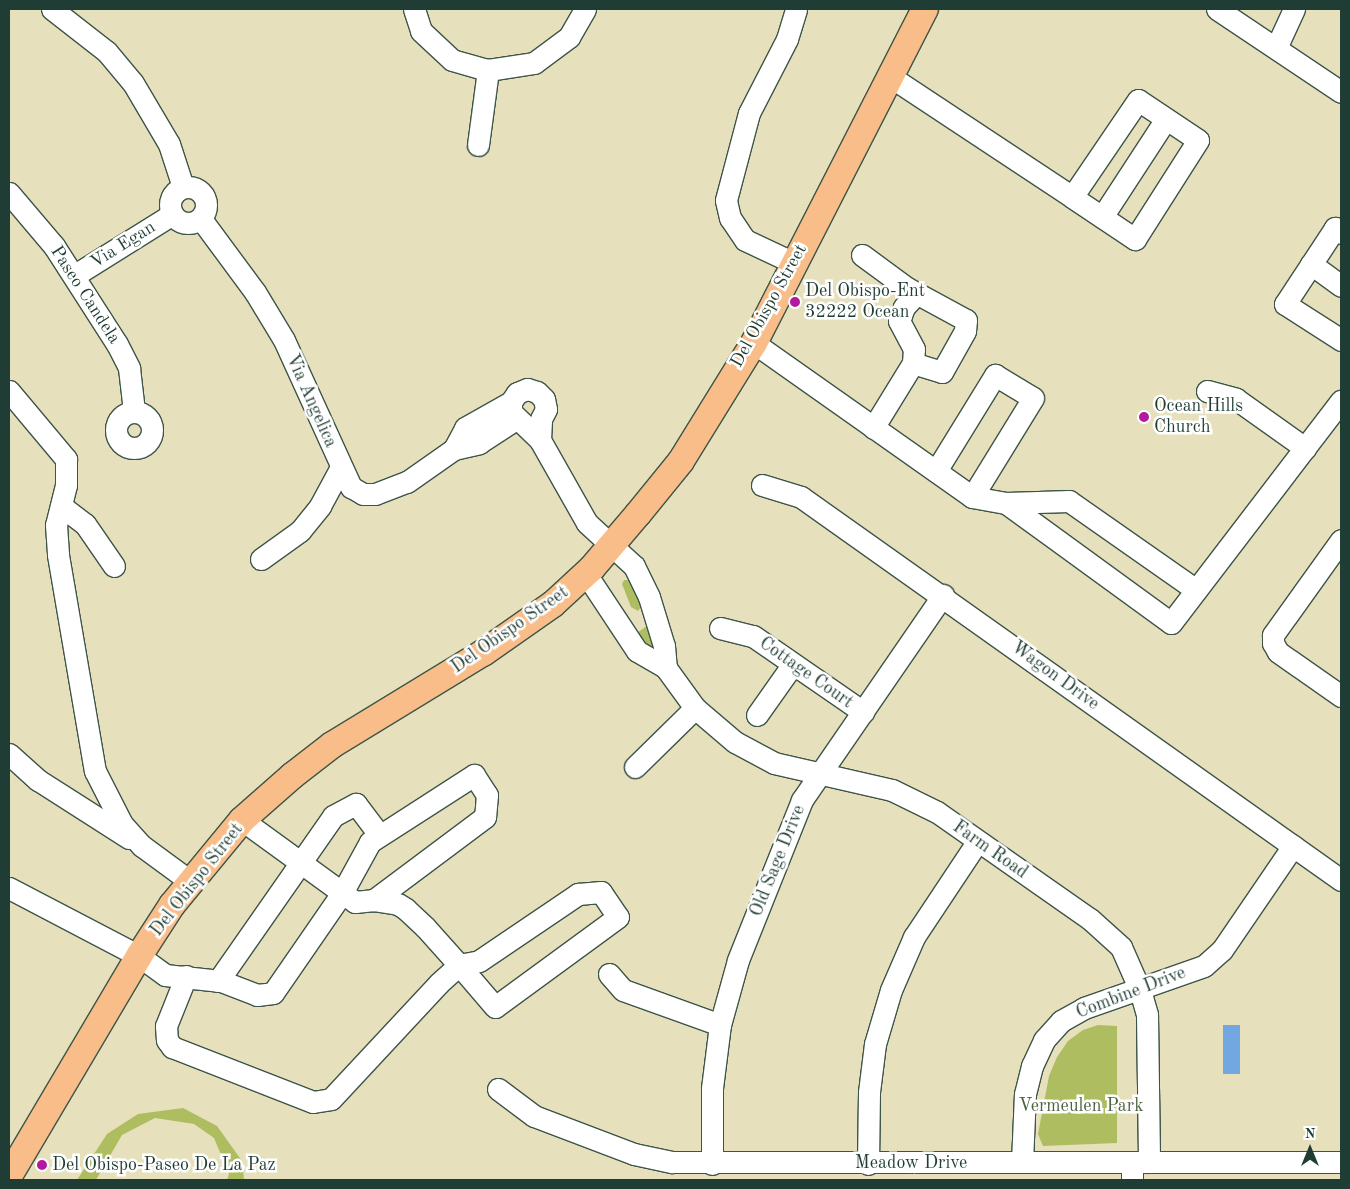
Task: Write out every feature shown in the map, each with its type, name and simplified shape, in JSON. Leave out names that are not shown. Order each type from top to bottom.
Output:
[{"type":"main road","name":"Del Obispo Street","points":[[9,1176],[138,956],[191,882],[242,820],[292,776],[332,745],[483,653],[553,604],[586,574],[680,460],[754,342],[925,9]]},
{"type":"street","points":[[52,9],[107,52],[132,82],[168,144],[183,187]]},
{"type":"street","points":[[414,9],[421,31],[452,60],[488,70],[534,63],[569,37],[585,9]]},
{"type":"street","points":[[794,263],[745,240],[730,218],[726,200],[749,113],[787,39],[796,9]]},
{"type":"street","points":[[1217,9],[1341,92]]},
{"type":"street","points":[[1276,48],[1294,9]]},
{"type":"street","points":[[478,145],[488,70]]},
{"type":"street","points":[[891,76],[1072,197],[1135,239],[1198,140],[1138,100],[1072,197]]},
{"type":"street","points":[[1102,217],[1166,119]]},
{"type":"street","points":[[183,187],[195,188],[204,196],[207,208],[201,219],[185,224],[171,215],[169,204],[173,193],[183,187]]},
{"type":"street","name":"Paseo Candela","points":[[9,193],[75,276],[129,368],[134,411]]},
{"type":"street","name":"Via Egan","points":[[75,276],[171,215]]},
{"type":"street","name":"Via Angelica","points":[[201,219],[255,292],[284,340],[327,431],[340,469],[351,487],[363,494],[375,494],[425,472],[454,449],[465,428],[514,411],[517,393],[527,389],[537,392],[544,399],[546,409],[541,419],[540,440]]},
{"type":"street","points":[[1341,233],[1335,228],[1285,304],[1341,340]]},
{"type":"street","points":[[862,255],[916,294],[966,320],[965,331],[942,372],[913,363]]},
{"type":"street","points":[[1311,264],[1341,286]]},
{"type":"street","points":[[873,428],[913,363],[914,349],[899,321],[904,307],[916,294]]},
{"type":"street","points":[[754,342],[972,497],[1006,502],[1069,501],[1196,590]]},
{"type":"street","points":[[936,472],[996,375],[1033,398],[972,497]]},
{"type":"street","points":[[1207,390],[1236,399],[1305,448]]},
{"type":"street","points":[[9,391],[66,459],[66,485],[56,526],[58,555],[95,771],[122,824],[142,846]]},
{"type":"street","points":[[1006,502],[1171,623],[1341,401]]},
{"type":"street","points":[[514,411],[540,440]]},
{"type":"street","name":"Farm Road","points":[[540,440],[587,523],[634,566],[664,646],[666,668]]},
{"type":"street","points":[[261,559],[300,531],[320,506],[340,469]]},
{"type":"street","name":"Wagon Drive","points":[[762,485],[801,497],[943,595],[1341,880]]},
{"type":"street","points":[[61,506],[85,524],[114,566]]},
{"type":"street","points":[[1338,550],[1276,627],[1273,643],[1278,652],[1341,696]]},
{"type":"street","name":"Farm Road","points":[[586,574],[619,627],[637,651],[666,668],[695,708],[734,742],[774,763],[892,790],[937,812],[1090,919],[1121,947],[1140,990],[1147,1015],[1148,1169]]},
{"type":"street","name":"Old Sage Drive","points":[[712,1164],[712,1088],[720,1025],[738,960],[802,800],[943,595]]},
{"type":"street","points":[[619,627],[652,610]]},
{"type":"street","name":"Cottage Court","points":[[720,628],[753,636],[863,712]]},
{"type":"street","points":[[757,715],[793,664]]},
{"type":"street","points":[[635,767],[695,708]]},
{"type":"street","points":[[9,754],[38,780],[142,846],[191,882]]},
{"type":"street","points":[[9,888],[138,956],[164,975],[218,981],[257,995],[273,992],[357,898],[485,817],[488,795],[474,774],[379,834],[370,842],[357,898]]},
{"type":"street","points":[[218,981],[299,861],[333,816],[356,804],[379,834]]},
{"type":"street","points":[[186,976],[166,1026],[167,1040],[172,1048],[313,1102],[331,1099],[439,982],[459,965],[487,956],[578,894],[601,892],[618,917],[495,1007],[459,965],[406,909],[398,904],[357,898],[299,861],[242,820]]},
{"type":"street","points":[[868,1164],[869,1092],[875,1044],[891,990],[914,937],[978,842]]},
{"type":"street","name":"Combine Drive","points":[[1022,1162],[1025,1094],[1044,1040],[1061,1021],[1084,1008],[1140,990],[1204,966],[1222,950],[1293,846]]},
{"type":"street","points":[[609,974],[623,990],[720,1025]]},
{"type":"street","name":"Meadow Drive","points":[[498,1089],[534,1116],[634,1154],[672,1162],[712,1164],[868,1164],[1022,1162],[1148,1169],[1341,1162]]},
{"type":"green space","points":[[624,580],[630,580],[643,604],[638,611],[631,607],[622,584]]},
{"type":"green space","points":[[648,625],[659,647],[651,653],[637,633]]},
{"type":"green space","name":"Vermeulen Park","points":[[1098,1025],[1117,1026],[1117,1143],[1043,1146],[1038,1134],[1049,1076],[1057,1057],[1068,1041],[1083,1030]]},
{"type":"green space","points":[[183,1108],[217,1126],[242,1161],[244,1180],[227,1180],[229,1174],[214,1138],[194,1124],[155,1118],[122,1135],[96,1180],[77,1180],[107,1134],[138,1114]]},
{"type":"water","points":[[1223,1025],[1240,1025],[1240,1074],[1223,1074]]},
{"type":"place","name":"Del Obispo-Ent 32222 Ocean","points":[[795,302]]},
{"type":"place","name":"Ocean Hills Church","points":[[1144,417]]},
{"type":"place","name":"Del Obispo-Paseo De La Paz","points":[[42,1165]]}]
